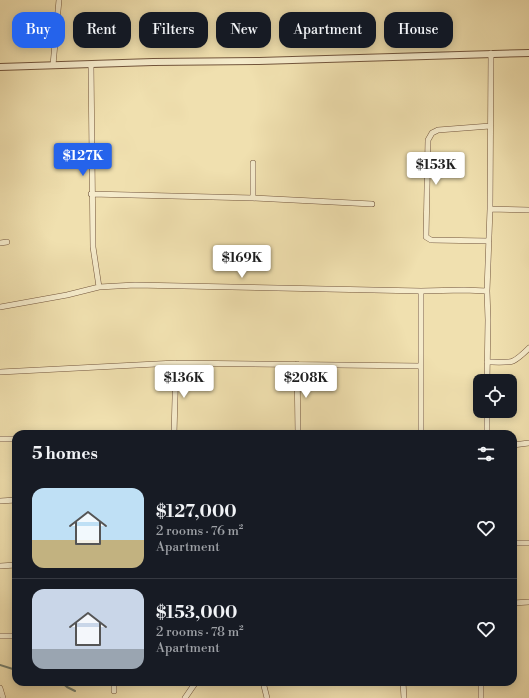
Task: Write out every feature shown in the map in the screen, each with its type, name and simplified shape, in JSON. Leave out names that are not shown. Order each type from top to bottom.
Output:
[{"type":"street","points":[[53,65],[59,0]]},
{"type":"street","points":[[487,374],[491,53]]},
{"type":"street","points":[[0,67],[529,53]]},
{"type":"street","points":[[91,65],[91,194],[93,247],[100,287]]},
{"type":"street","points":[[489,240],[431,240],[426,237],[428,140],[432,133],[438,130],[490,126]]},
{"type":"street","points":[[253,163],[253,198]]},
{"type":"street","points":[[91,194],[253,198],[372,204]]},
{"type":"street","points":[[490,209],[529,210]]},
{"type":"street","points":[[0,243],[7,242]]},
{"type":"street","points":[[0,307],[67,295],[100,287],[135,285],[487,291]]},
{"type":"street","points":[[420,430],[421,291]]},
{"type":"street","points":[[487,362],[509,362],[515,360],[529,348]]},
{"type":"street","points":[[0,372],[176,363],[420,366]]},
{"type":"street","points":[[174,430],[176,363]]},
{"type":"street","points":[[297,364],[298,430]]},
{"type":"street","points":[[487,418],[487,430]]},
{"type":"street","points":[[0,439],[12,439]]},
{"type":"street","points":[[517,444],[529,443]]},
{"type":"street","points":[[0,501],[12,500]]},
{"type":"street","points":[[517,543],[529,543]]},
{"type":"street","points":[[0,566],[12,565]]},
{"type":"street","points":[[517,603],[529,602]]},
{"type":"street","points":[[0,636],[12,636]]},
{"type":"street","points":[[114,686],[114,691]]},
{"type":"street","points":[[185,698],[193,686]]},
{"type":"street","points":[[265,686],[267,698]]},
{"type":"street","points":[[403,686],[404,698]]},
{"type":"street","points":[[481,686],[481,698]]},
{"type":"street","points":[[0,688],[3,698]]},
{"type":"waterway","points":[[0,665],[12,669]]},
{"type":"waterway","points":[[66,686],[75,691]]}]
